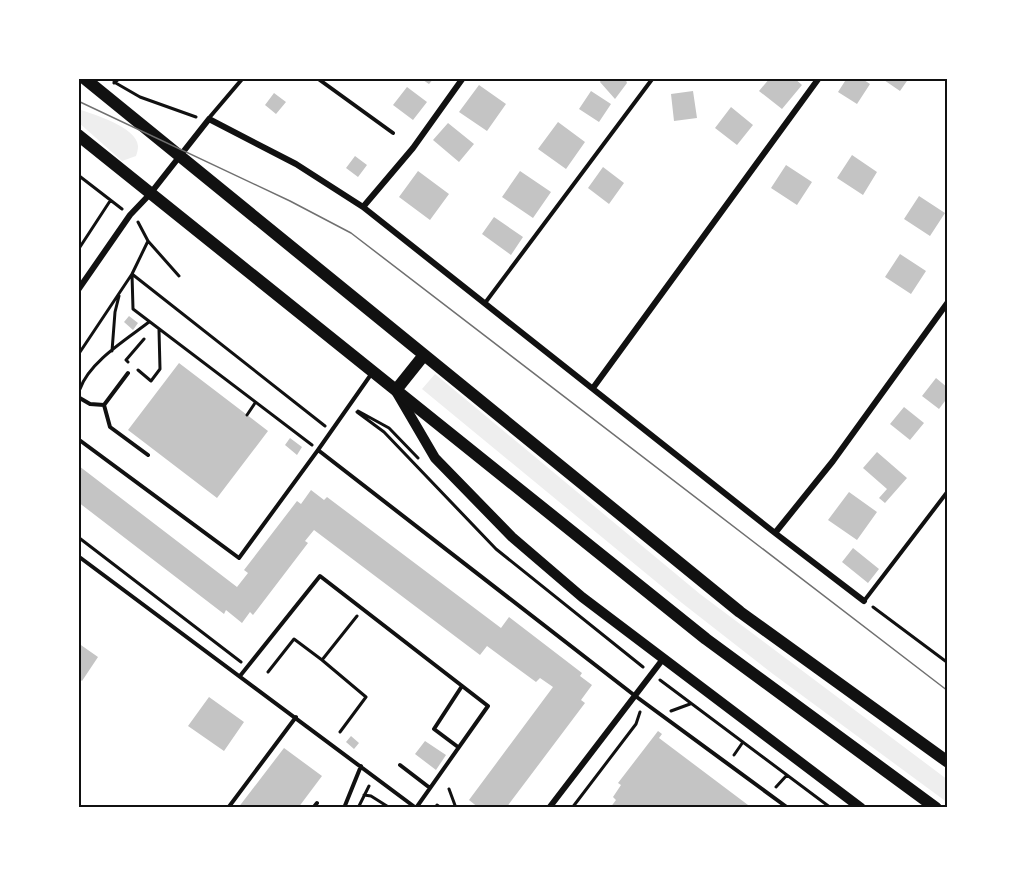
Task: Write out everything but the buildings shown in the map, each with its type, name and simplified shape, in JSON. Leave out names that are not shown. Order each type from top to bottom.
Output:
[{"type":"main road","points":[[84,78],[740,612],[948,762]]},
{"type":"main road","points":[[78,135],[706,639],[936,808]]},
{"type":"main road","points":[[396,390],[424,355]]},
{"type":"street","points":[[363,207],[413,148],[463,78]]},
{"type":"street","points":[[593,388],[819,78]]},
{"type":"street","points":[[78,290],[130,215],[150,194],[209,119],[296,164],[363,207],[864,601]]},
{"type":"street","points":[[775,533],[833,461],[948,302]]},
{"type":"street","points":[[396,390],[435,458],[512,537],[582,597],[861,808]]},
{"type":"street","points":[[552,807],[634,694],[663,659]]},
{"type":"lane","points":[[209,119],[243,78]]},
{"type":"lane","points":[[317,78],[393,133]]},
{"type":"lane","points":[[484,303],[654,78]]},
{"type":"lane","points":[[78,439],[240,558],[373,372]]},
{"type":"lane","points":[[104,405],[128,373]]},
{"type":"lane","points":[[78,396],[90,404],[104,405]]},
{"type":"lane","points":[[104,405],[110,427],[148,455]]},
{"type":"lane","points":[[318,450],[643,701],[788,808]]},
{"type":"lane","points":[[864,601],[948,491]]},
{"type":"lane","points":[[78,556],[416,808],[488,706],[320,576],[240,676]]},
{"type":"lane","points":[[458,747],[434,729],[462,686]]},
{"type":"lane","points":[[228,808],[296,717]]},
{"type":"lane","points":[[400,765],[430,788]]},
{"type":"lane","points":[[344,808],[361,766]]},
{"type":"lane","points":[[313,808],[317,803]]},
{"type":"path","points":[[108,78],[140,97],[187,115],[209,119]]},
{"type":"path","points":[[114,82],[120,78]]},
{"type":"path","points":[[78,175],[141,225],[148,241],[179,276]]},
{"type":"path","points":[[78,250],[110,201]]},
{"type":"path","points":[[78,356],[132,274],[148,241]]},
{"type":"path","points":[[132,274],[133,309],[318,450]]},
{"type":"path","points":[[132,274],[331,431]]},
{"type":"path","points":[[112,351],[119,294]]},
{"type":"path","points":[[78,396],[83,381],[112,351],[149,322]]},
{"type":"path","points":[[144,339],[126,360],[151,381],[160,369],[159,330]]},
{"type":"path","points":[[247,415],[255,403]]},
{"type":"path","points":[[78,537],[247,666]]},
{"type":"path","points":[[864,601],[948,663]]},
{"type":"path","points":[[322,660],[362,609]]},
{"type":"path","points":[[268,672],[294,639],[322,660],[366,698],[340,732]]},
{"type":"path","points":[[572,808],[636,724],[643,701],[659,680]]},
{"type":"path","points":[[661,714],[692,704]]},
{"type":"path","points":[[728,764],[743,742]]},
{"type":"path","points":[[770,795],[787,775]]},
{"type":"path","points":[[448,789],[456,808]]},
{"type":"path","points":[[358,808],[364,795],[371,796],[390,808]]},
{"type":"path","points":[[436,805],[441,808]]},
{"type":"shaded area","points":[[78,109],[123,127],[136,139],[138,146],[136,156],[122,161],[78,122]]},
{"type":"shaded area","points":[[435,374],[700,594],[948,780],[948,803],[773,674],[682,603],[422,389]]},
{"type":"tram line","points":[[78,101],[290,201],[351,233],[948,691]]}]
